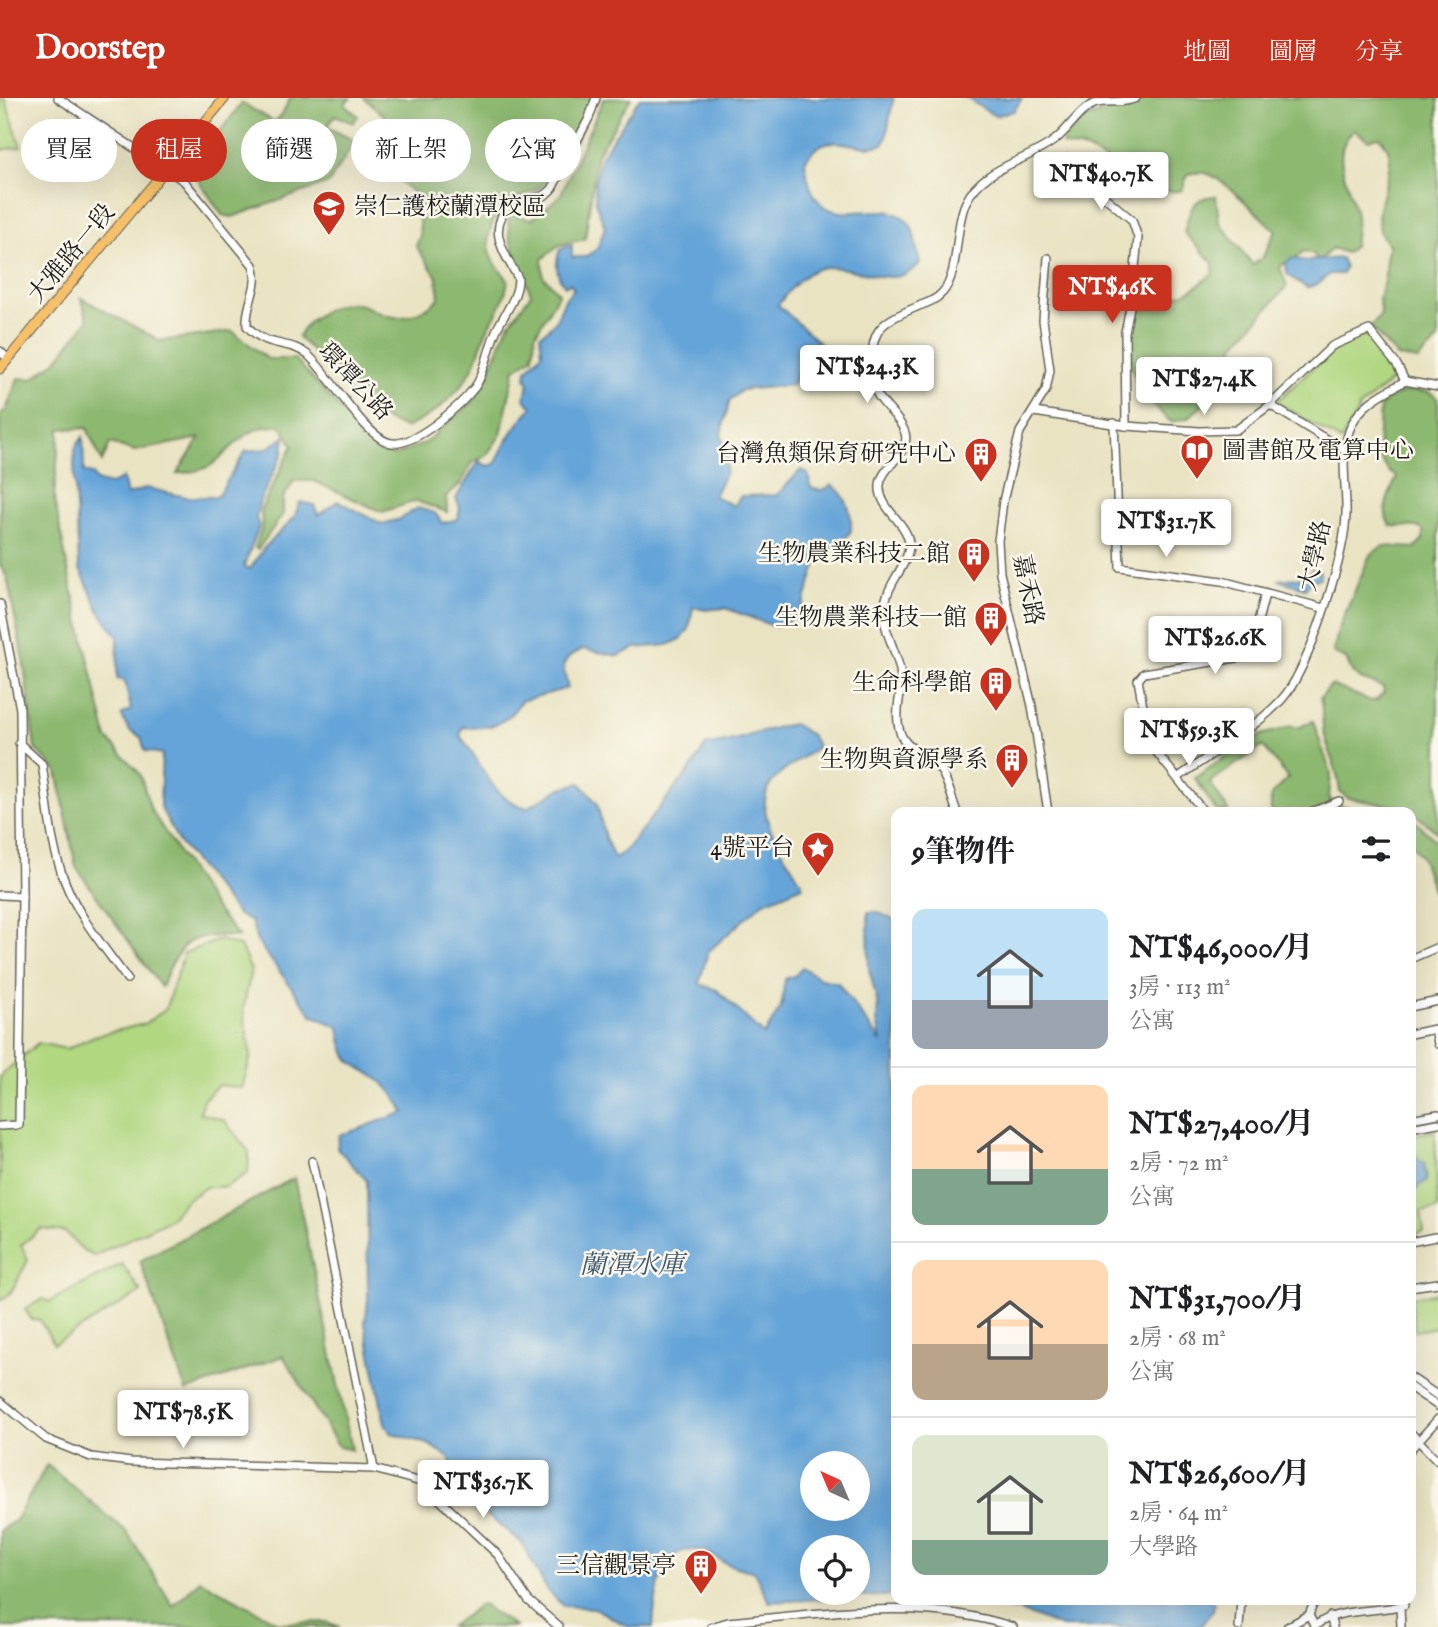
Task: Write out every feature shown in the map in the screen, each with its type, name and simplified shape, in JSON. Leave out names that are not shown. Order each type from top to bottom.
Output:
[{"type":"main road","name":"大雅路一段","points":[[208,119],[225,98]]},
{"type":"main road","name":"大雅路一段","points":[[0,369],[157,182]]},
{"type":"street","points":[[58,98],[131,146]]},
{"type":"street","name":"環潭公路","points":[[185,182],[253,265],[257,275],[246,316],[247,326],[264,342],[307,354],[375,434],[390,443],[400,443],[430,429],[474,387],[518,285],[518,278],[497,239],[502,216],[512,202],[544,196],[552,189],[589,118],[596,98]]},
{"type":"street","points":[[955,807],[943,776],[935,764],[913,750],[899,730],[900,670],[887,634],[884,609],[886,597],[908,554],[909,538],[882,500],[879,488],[881,478],[903,450],[906,437],[904,430],[874,389],[874,339],[890,318],[942,294],[949,283],[961,216],[975,188],[997,170],[1045,148],[1095,104],[1126,102],[1136,98]]},
{"type":"street","points":[[1069,158],[1087,183],[1132,220],[1138,238],[1132,297],[1125,332],[1126,426]]},
{"type":"street","name":"嘉禾路","points":[[1047,807],[1032,706],[1000,573],[998,541],[1003,501],[1020,432],[1046,390],[1050,370],[1043,320],[1048,258]]},
{"type":"street","points":[[1034,412],[1126,426],[1199,431],[1236,430],[1270,405],[1332,346],[1369,330],[1397,365],[1405,380]]},
{"type":"street","points":[[0,351],[8,359]]},
{"type":"street","points":[[1270,405],[1343,450],[1352,424],[1362,410],[1405,380],[1438,387]]},
{"type":"street","points":[[1114,423],[1120,567],[1222,581],[1323,608]]},
{"type":"street","name":"大學路","points":[[1179,777],[1270,711],[1291,688],[1342,553],[1346,514],[1343,450]]},
{"type":"street","points":[[1200,807],[1179,777],[1150,744],[1138,680],[1144,673],[1249,656],[1265,594]]},
{"type":"street","points":[[0,604],[20,709],[22,897],[19,1125],[0,1126]]},
{"type":"street","points":[[19,743],[43,764],[50,831],[65,882],[80,914],[127,979]]},
{"type":"street","points":[[1324,807],[1339,801]]},
{"type":"street","points":[[0,895],[22,897]]},
{"type":"street","points":[[1416,954],[1438,947]]},
{"type":"street","points":[[1416,1006],[1438,1002]]},
{"type":"street","points":[[1416,1033],[1435,1029],[1438,1044]]},
{"type":"street","points":[[1416,1118],[1438,1114]]},
{"type":"street","points":[[1416,1127],[1438,1123]]},
{"type":"street","points":[[312,1161],[374,1469]]},
{"type":"street","points":[[1416,1241],[1435,1237]]},
{"type":"street","points":[[1416,1286],[1438,1283]]},
{"type":"street","points":[[1416,1381],[1438,1396]]},
{"type":"street","points":[[1416,1391],[1438,1406]]},
{"type":"street","points":[[0,1401],[46,1439],[91,1457],[131,1462],[374,1469],[421,1482],[436,1493],[498,1555],[528,1600],[559,1627]]},
{"type":"street","points":[[1416,1444],[1438,1419]]},
{"type":"street","points":[[1416,1438],[1438,1461]]},
{"type":"street","points":[[1238,1627],[1240,1605]]},
{"type":"street","points":[[1287,1627],[1309,1615],[1313,1605]]},
{"type":"street","points":[[1309,1615],[1315,1626],[1330,1616],[1401,1605],[1401,1627]]},
{"type":"street","points":[[711,1627],[728,1622],[897,1608],[934,1609],[982,1617],[1013,1627]]},
{"type":"street","points":[[1330,1616],[1333,1627]]},
{"type":"green space","points":[[0,98],[5,98],[21,147],[0,150]]},
{"type":"green space","points":[[290,98],[351,98],[344,104],[358,116],[351,119],[351,122],[335,115],[332,119],[278,119]]},
{"type":"green space","points":[[364,98],[591,98],[581,126],[581,119],[485,119],[485,182],[545,182],[505,205],[492,224],[490,254],[508,280],[507,287],[471,371],[443,405],[405,428],[381,418],[298,337],[315,317],[340,305],[358,304],[385,315],[403,317],[429,307],[439,298],[437,277],[416,246],[420,235],[417,196],[401,182],[471,182],[471,119],[384,119],[385,116]]},
{"type":"green space","points":[[604,98],[631,98],[597,154],[585,239],[559,245],[542,259],[543,276],[559,293],[535,335],[533,357],[515,369],[501,434],[486,456],[473,462],[461,483],[446,497],[447,512],[416,501],[382,512],[314,481],[294,481],[283,498],[283,514],[258,549],[255,548],[262,528],[261,509],[293,445],[281,426],[258,429],[242,438],[210,466],[177,474],[200,438],[135,451],[110,443],[102,462],[87,428],[60,429],[54,498],[71,585],[107,738],[140,774],[151,810],[211,903],[239,937],[207,937],[188,943],[181,949],[161,987],[76,867],[57,771],[35,749],[23,657],[7,577],[0,565],[0,414],[6,410],[18,378],[32,379],[56,361],[88,320],[81,298],[161,341],[232,331],[268,359],[295,359],[371,443],[394,456],[425,443],[472,402],[486,380],[507,327],[531,294],[510,240],[508,215],[532,219],[560,196],[566,182],[581,182],[581,149]]},
{"type":"green space","points":[[1146,98],[1438,98],[1438,340],[1418,360],[1398,357],[1370,327],[1381,315],[1380,296],[1389,245],[1380,232],[1378,218],[1390,161],[1388,148],[1379,137],[1368,140],[1355,130],[1346,139],[1341,160],[1356,217],[1354,246],[1346,253],[1332,248],[1318,263],[1314,254],[1304,251],[1291,262],[1283,264],[1280,268],[1287,286],[1234,346],[1234,356],[1240,365],[1238,374],[1188,418],[1171,422],[1147,397],[1132,368],[1132,324],[1144,282],[1150,272],[1164,291],[1180,294],[1196,287],[1213,273],[1213,263],[1184,232],[1190,212],[1202,199],[1216,196],[1219,222],[1253,265],[1263,257],[1276,230],[1213,176],[1205,173],[1188,174],[1182,190],[1160,189],[1134,178],[1088,150],[1062,144],[1081,122],[1126,108]]},
{"type":"green space","points":[[242,103],[270,119],[241,119],[241,182],[329,183],[232,217],[222,215],[200,182],[227,182],[227,122]]},
{"type":"green space","points":[[337,132],[351,139],[351,147],[337,170]]},
{"type":"green space","points":[[1366,334],[1387,360],[1393,379],[1360,407],[1341,441],[1276,402],[1334,348]]},
{"type":"green space","points":[[1407,391],[1428,392],[1438,398],[1438,833],[1416,815],[1416,807],[1398,807],[1348,798],[1340,792],[1323,724],[1320,698],[1331,685],[1371,701],[1377,700],[1384,692],[1383,687],[1353,673],[1346,659],[1333,653],[1339,628],[1370,555],[1383,546],[1415,548],[1423,540],[1423,530],[1418,527],[1391,526],[1386,515],[1387,502],[1397,477],[1389,472],[1378,455],[1380,407],[1387,399]]},
{"type":"green space","points":[[1313,721],[1331,774],[1329,796],[1333,805],[1349,807],[1271,807],[1271,795],[1288,778],[1263,746],[1210,782],[1226,807],[1214,807],[1195,778],[1259,736],[1290,726],[1298,728]]},
{"type":"green space","points":[[1416,822],[1438,843],[1438,904],[1416,850]]},
{"type":"green space","points":[[219,940],[240,946],[251,970],[243,1010],[251,1056],[242,1088],[218,1085],[203,1100],[200,1113],[224,1120],[249,1152],[248,1173],[225,1187],[206,1187],[185,1201],[170,1219],[94,1256],[84,1251],[65,1232],[41,1229],[21,1245],[28,1260],[10,1294],[0,1300],[0,1076],[38,1043],[67,1049],[94,1036],[144,1024],[165,1010],[184,953]]},
{"type":"green space","points":[[1435,1131],[1438,1209],[1421,1212],[1424,1232],[1416,1234],[1416,1134]]},
{"type":"green space","points":[[294,1178],[352,1450],[339,1447],[283,1356],[186,1391],[140,1261]]},
{"type":"green space","points":[[122,1264],[141,1292],[54,1344],[39,1319],[32,1320],[25,1309],[43,1299],[49,1302]]},
{"type":"green space","points":[[1438,1293],[1438,1327],[1416,1331],[1416,1296]]},
{"type":"green space","points":[[47,1465],[127,1532],[173,1606],[200,1580],[279,1623],[327,1622],[340,1627],[0,1627],[0,1530],[15,1521]]},
{"type":"green space","points":[[481,1604],[515,1627],[450,1627]]},
{"type":"water","name":"蘭潭水庫","points":[[640,98],[894,98],[884,144],[872,147],[833,142],[823,144],[805,161],[811,188],[821,204],[835,211],[884,211],[899,215],[911,226],[920,263],[909,273],[895,277],[836,268],[822,268],[809,273],[778,305],[824,347],[828,358],[804,364],[793,385],[742,390],[730,400],[721,434],[727,453],[726,472],[714,496],[734,506],[741,496],[777,495],[801,470],[808,474],[811,488],[822,491],[832,485],[842,494],[848,505],[851,531],[841,543],[819,557],[800,615],[776,627],[725,608],[705,610],[693,607],[689,629],[681,639],[668,645],[635,648],[618,656],[583,649],[569,657],[563,666],[568,688],[521,701],[510,715],[497,724],[463,727],[460,736],[495,788],[514,803],[527,808],[561,788],[580,783],[597,803],[605,837],[614,858],[624,852],[690,770],[706,745],[794,724],[811,735],[818,747],[779,775],[770,785],[765,797],[765,810],[774,837],[803,886],[762,903],[708,952],[699,984],[717,990],[764,1035],[781,1007],[785,979],[796,975],[802,967],[821,979],[838,983],[881,1042],[877,1020],[878,1004],[869,969],[868,912],[878,912],[891,918],[891,1595],[870,1596],[870,1535],[800,1535],[800,1600],[769,1602],[754,1572],[727,1564],[704,1551],[689,1550],[677,1554],[662,1573],[655,1601],[653,1627],[629,1627],[594,1608],[564,1606],[549,1593],[521,1542],[484,1513],[461,1484],[449,1458],[428,1444],[391,1433],[385,1424],[365,1324],[368,1300],[367,1181],[337,1148],[339,1136],[405,1112],[385,1085],[349,1059],[339,1027],[312,1015],[257,941],[251,921],[238,915],[178,841],[160,806],[162,754],[145,751],[141,737],[130,731],[121,715],[131,710],[125,681],[117,679],[118,637],[101,614],[79,567],[74,466],[75,448],[83,437],[84,472],[93,474],[96,481],[110,485],[123,478],[127,495],[147,488],[186,497],[217,497],[246,451],[266,449],[285,437],[283,453],[260,500],[256,518],[259,527],[244,566],[250,569],[264,548],[294,518],[300,502],[314,505],[318,515],[338,501],[382,524],[400,519],[418,508],[435,513],[443,523],[458,519],[460,508],[456,498],[479,461],[487,466],[495,464],[511,434],[532,408],[524,398],[529,384],[526,379],[527,370],[542,353],[540,335],[553,324],[574,289],[570,283],[565,286],[558,273],[560,249],[572,245],[572,257],[585,257],[597,249],[605,227],[596,204],[595,182],[601,156]]},
{"type":"water","points":[[966,98],[1022,98],[1014,111],[995,116]]},
{"type":"water","points":[[1292,258],[1306,261],[1341,258],[1345,267],[1342,274],[1329,274],[1320,283],[1307,288],[1287,274],[1286,263]]},
{"type":"water","points":[[1314,568],[1320,571],[1320,578],[1311,581],[1305,588],[1278,580],[1304,577]]},
{"type":"water","points":[[1416,1156],[1417,1160],[1424,1162],[1427,1181],[1416,1190]]},
{"type":"water","points":[[989,1605],[1214,1605],[1213,1610],[1200,1627],[1062,1627],[1020,1611]]},
{"type":"place","name":"崇仁護校蘭潭校區","points":[[329,237]]},
{"type":"place","name":"圖書館及電算中心","points":[[1197,481]]},
{"type":"place","name":"台灣魚類保育研究中心","points":[[981,484]]},
{"type":"place","name":"生物農業科技二館","points":[[974,584]]},
{"type":"place","name":"生物農業科技一館","points":[[991,648]]},
{"type":"place","name":"生命科學館","points":[[996,713]]},
{"type":"place","name":"生物與資源學系","points":[[1012,790]]},
{"type":"place","name":"4號平台","points":[[818,878]]},
{"type":"place","name":"三信觀景亭","points":[[701,1596]]}]
